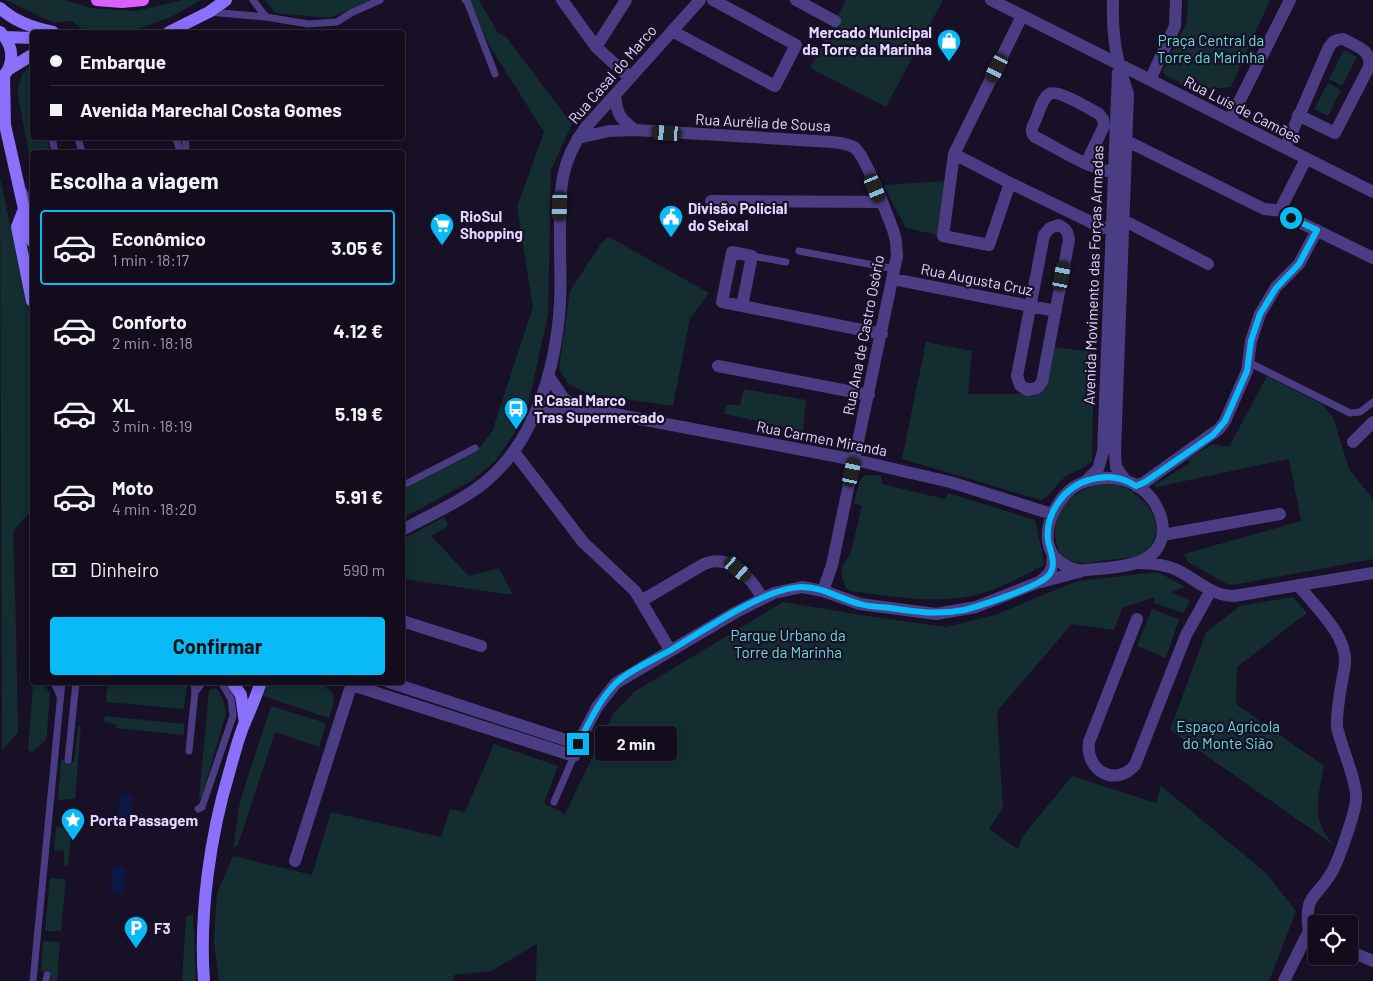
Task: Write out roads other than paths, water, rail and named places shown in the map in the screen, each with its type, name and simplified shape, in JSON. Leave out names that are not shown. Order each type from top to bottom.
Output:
[{"type":"main road","points":[[97,0],[122,2],[143,0]]},
{"type":"main road","points":[[182,29],[226,0]]},
{"type":"main road","points":[[0,8],[8,15],[22,22],[44,30]]},
{"type":"main road","points":[[3,35],[30,38]]},
{"type":"main road","points":[[3,35],[11,47],[12,58],[4,74],[3,121],[29,223],[30,269]]},
{"type":"main road","points":[[4,74],[30,56]]},
{"type":"main road","points":[[234,685],[241,695],[245,722]]},
{"type":"main road","points":[[204,981],[202,961],[204,912],[217,819],[222,793],[245,722],[253,708],[260,685]]},
{"type":"street","points":[[596,47],[626,0]]},
{"type":"street","name":"Rua Casal do Marco","points":[[405,528],[471,492],[499,469],[514,452],[532,419],[548,375],[555,342],[560,301],[560,224],[562,176],[565,165],[578,138],[700,0]]},
{"type":"street","points":[[672,31],[775,86],[796,45],[713,0]]},
{"type":"street","points":[[796,0],[835,20]]},
{"type":"street","name":"Rua Luís de Camões","points":[[991,0],[1373,192]]},
{"type":"street","name":"Avenida Movimento das Forças Armadas","points":[[1113,0],[1112,28],[1118,64],[1119,173],[1111,399],[1115,461],[1119,472],[1131,483]]},
{"type":"street","points":[[1150,80],[1175,26],[1176,0]]},
{"type":"street","points":[[1230,120],[1290,0]]},
{"type":"street","points":[[563,1],[596,47],[630,78]]},
{"type":"street","points":[[1010,183],[988,244],[943,236],[954,154],[1022,16]]},
{"type":"street","points":[[1285,148],[1298,115],[1331,43],[1339,39],[1343,40],[1367,53],[1369,67],[1335,133],[1298,115]]},
{"type":"street","name":"Avenida Movimento das Forças Armadas","points":[[1118,64],[1128,94],[1127,141],[1119,173]]},
{"type":"street","points":[[1086,163],[1104,126],[1104,119],[1099,114],[1058,93],[1050,93],[1045,98],[1038,113],[1032,128],[1032,134],[1086,163],[1100,170],[1119,173]]},
{"type":"street","points":[[615,95],[619,115],[622,120],[635,130]]},
{"type":"street","name":"Rua Aurélia de Sousa","points":[[578,138],[609,131],[635,130],[832,142],[848,145],[857,150]]},
{"type":"street","points":[[1127,141],[1264,209],[1284,211],[1291,218],[1373,258]]},
{"type":"street","name":"Rua Ana de Castro Osório","points":[[823,591],[832,565],[897,256],[896,241],[882,202],[863,159],[857,150]]},
{"type":"street","points":[[954,154],[1103,228],[1129,223],[1208,264]]},
{"type":"street","points":[[1284,211],[1284,204],[1306,159]]},
{"type":"street","points":[[711,201],[882,202]]},
{"type":"street","points":[[1058,225],[1065,229],[1069,240],[1056,311],[1042,382],[1037,388],[1027,390],[1020,385],[1017,376],[1031,306],[1044,235],[1050,228],[1058,225]]},
{"type":"street","points":[[1131,483],[1145,482],[1219,429],[1225,421],[1247,371],[1251,341],[1260,314],[1276,288],[1299,264],[1317,230]]},
{"type":"street","points":[[742,306],[752,256],[732,252],[722,302],[742,306],[882,334]]},
{"type":"street","name":"Rua Augusta Cruz","points":[[894,274],[1056,311]]},
{"type":"street","points":[[718,366],[869,395]]},
{"type":"street","name":"Rua Carmen Miranda","points":[[548,375],[564,399],[583,408]]},
{"type":"street","name":"Avenida Movimento das Forças Armadas","points":[[1086,481],[1098,469],[1102,458],[1111,399]]},
{"type":"street","name":"Rua Carmen Miranda","points":[[532,419],[560,407],[583,408],[855,460],[950,482],[1052,514]]},
{"type":"street","points":[[1353,442],[1373,422]]},
{"type":"street","points":[[514,452],[583,542],[631,586],[670,650]]},
{"type":"street","points":[[576,750],[597,707],[616,683],[762,598],[782,590],[802,587],[823,591],[860,604],[936,614],[976,607],[1039,582],[1048,576],[1053,566],[1048,534],[1052,514],[1066,493],[1086,481],[1108,477],[1131,483],[1148,494],[1157,507],[1162,518],[1160,544],[1152,555],[1134,563]]},
{"type":"street","points":[[1162,537],[1280,514]]},
{"type":"street","points":[[1162,537],[1169,558],[1178,570]]},
{"type":"street","points":[[1052,552],[1066,566],[1078,570],[1134,563],[1158,564],[1178,570],[1210,590],[1226,596],[1370,574]]},
{"type":"street","points":[[641,600],[704,564],[714,561],[726,562],[738,569],[754,584],[762,598]]},
{"type":"street","points":[[1039,582],[1050,581],[1085,570]]},
{"type":"street","points":[[1298,586],[1334,629],[1343,645],[1345,663],[1337,727],[1356,794],[1354,809],[1334,868],[1309,902],[1308,920]]},
{"type":"street","points":[[1137,619],[1089,742],[1088,751],[1091,761],[1103,774],[1112,776],[1126,774],[1135,765],[1186,635],[1210,590]]},
{"type":"street","points":[[405,622],[481,646]]},
{"type":"street","points":[[295,862],[351,685]]},
{"type":"street","points":[[354,685],[576,750]]},
{"type":"street","points":[[397,685],[576,750]]},
{"type":"street","points":[[1284,981],[1308,941]]},
{"type":"street","points":[[1358,955],[1373,961]]},
{"type":"lane","points":[[253,0],[266,17]]},
{"type":"lane","points":[[209,12],[266,17],[308,24],[337,22],[351,13],[380,0]]},
{"type":"lane","points":[[465,0],[495,74]]},
{"type":"lane","points":[[799,251],[894,274]]},
{"type":"lane","points":[[752,256],[786,262]]},
{"type":"lane","points":[[1248,362],[1350,414],[1360,412],[1373,402]]},
{"type":"lane","points":[[405,484],[475,448]]},
{"type":"lane","points":[[55,685],[61,697]]},
{"type":"lane","points":[[33,981],[62,685]]},
{"type":"lane","points":[[68,760],[76,685]]},
{"type":"lane","points":[[189,751],[194,685]]},
{"type":"lane","points":[[195,692],[201,685]]},
{"type":"lane","points":[[198,809],[202,808],[233,716],[231,699],[224,685]]},
{"type":"lane","points":[[554,802],[576,750]]},
{"type":"place","name":"Mercado Municipal da Torre da Marinha","points":[[949,62]]},
{"type":"place","name":"Divisão Policial do Seixal","points":[[671,238]]},
{"type":"place","name":"RioSul Shopping","points":[[442,246]]},
{"type":"place","name":"R Casal Marco Tras Supermercado","points":[[516,430]]},
{"type":"place","name":"Porta Passagem","points":[[73,841]]},
{"type":"place","name":"F3","points":[[136,949]]},
{"type":"park label","name":"Praça Central da Torre da Marinha","points":[[1211,48]]},
{"type":"park label","name":"Parque Urbano da Torre da Marinha","points":[[788,644]]},
{"type":"park label","name":"Espaço Agrícola do Monte Sião","points":[[1228,734]]}]
